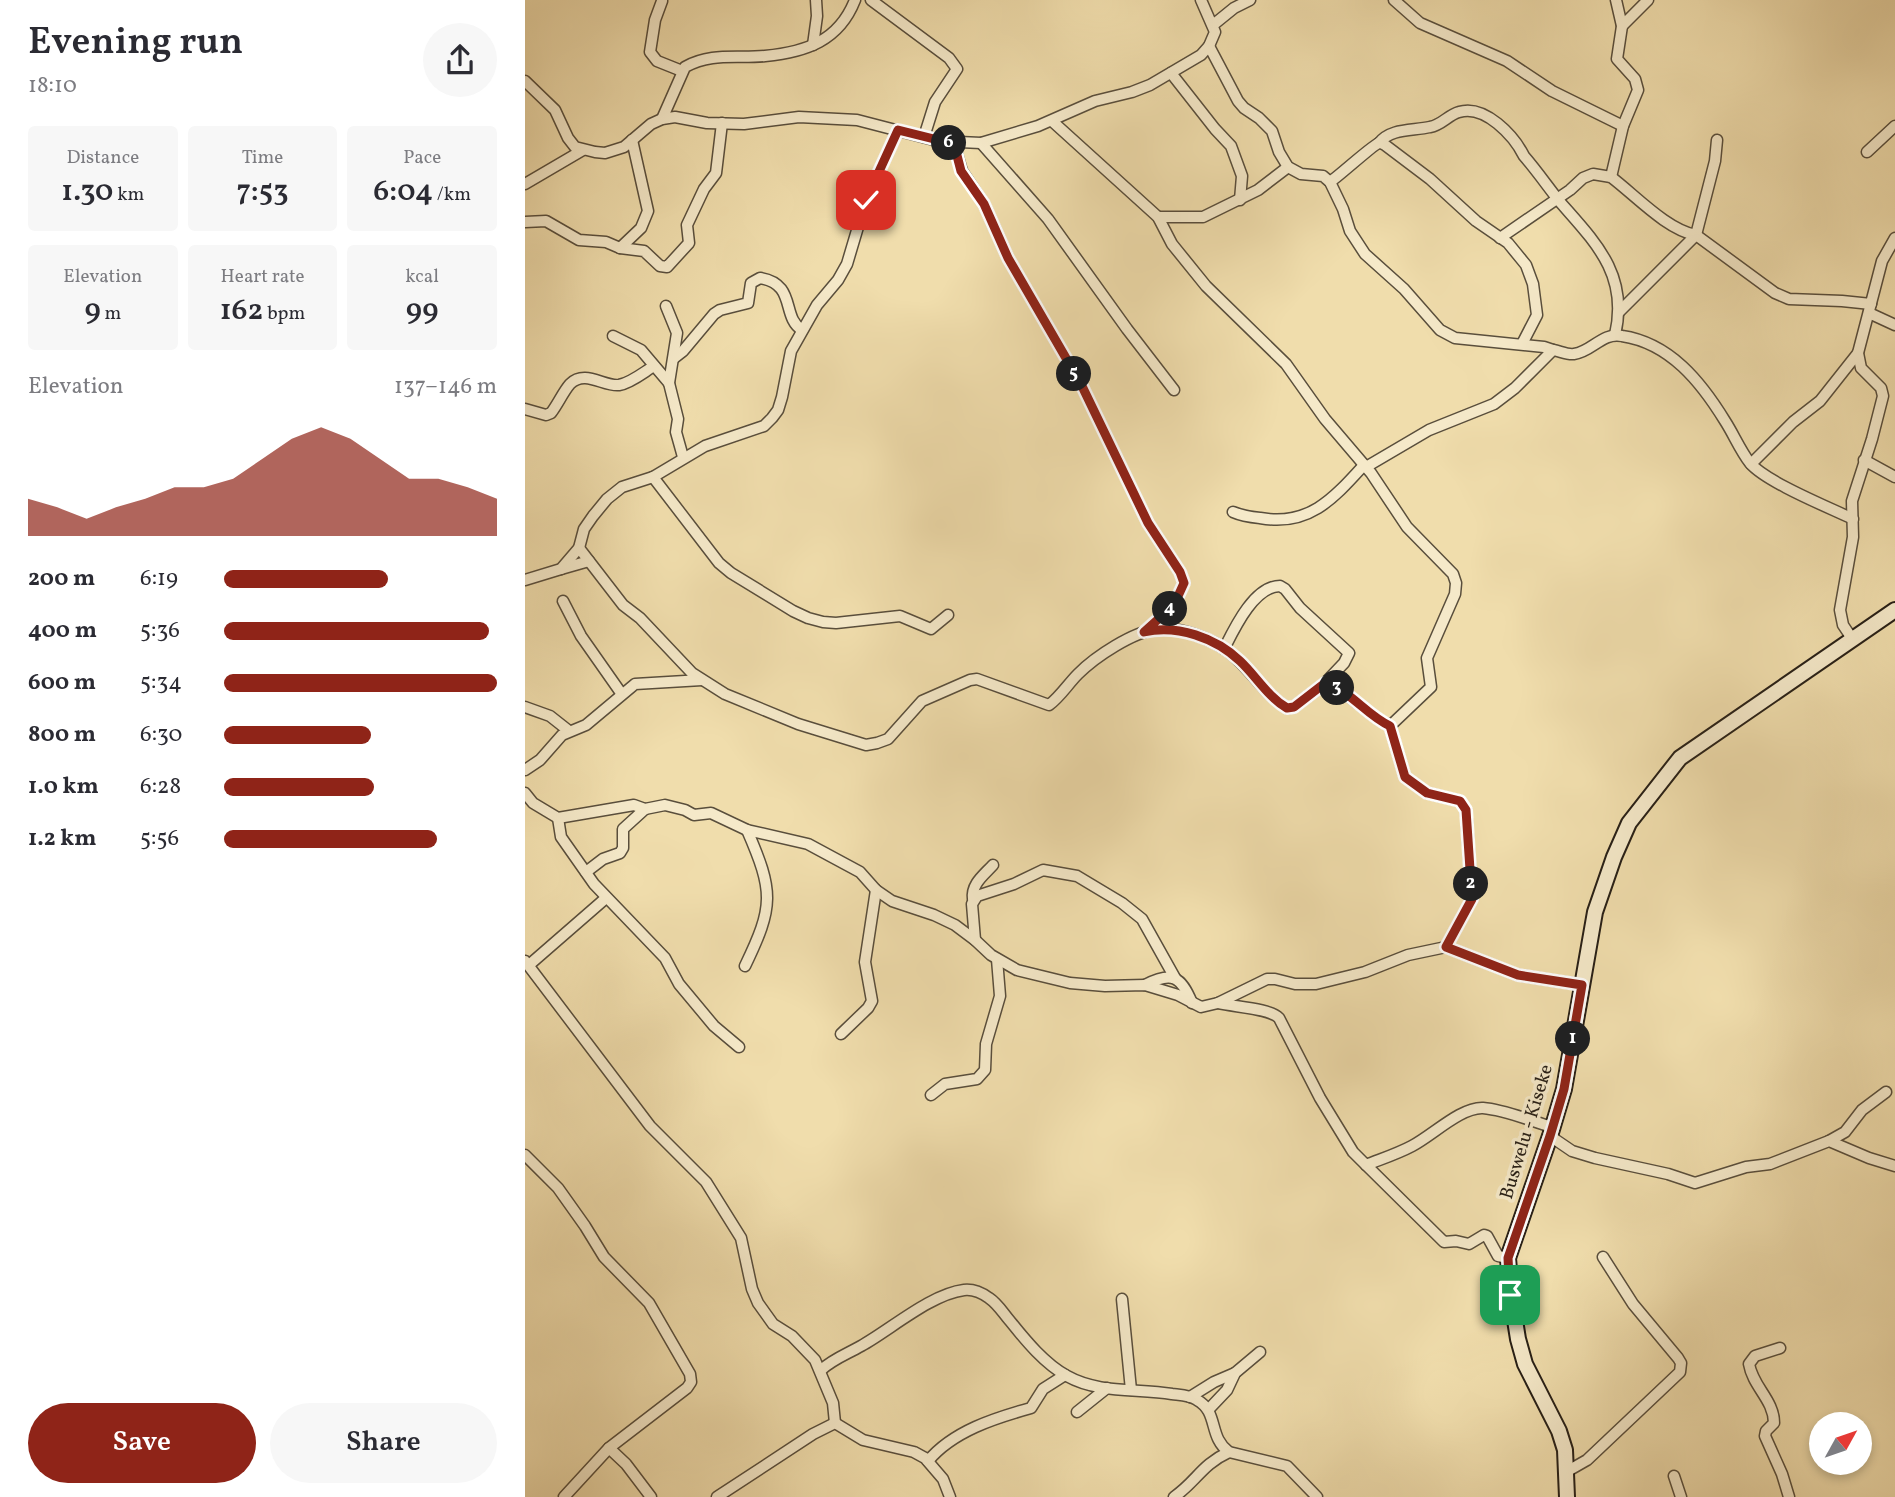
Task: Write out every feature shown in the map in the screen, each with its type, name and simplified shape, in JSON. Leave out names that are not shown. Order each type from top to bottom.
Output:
[{"type":"main road","name":"Buswelu - Kiseke","points":[[1567,1497],[1565,1450],[1521,1351],[1510,1295],[1508,1258],[1564,1089],[1595,912],[1629,823],[1680,758],[1895,610]]},
{"type":"street","points":[[813,45],[816,0]]},
{"type":"street","points":[[662,119],[685,67],[701,60],[720,57],[764,57],[801,50],[842,26],[855,0]]},
{"type":"street","points":[[871,0],[949,58],[957,69],[935,102],[924,137]]},
{"type":"street","points":[[525,81],[555,110],[568,138],[575,147],[583,150],[605,153],[624,147],[662,119],[675,117],[744,124],[799,117],[857,120],[954,144],[981,144],[1052,121],[1095,101],[1132,92],[1202,55],[1215,32],[1201,0]]},
{"type":"street","points":[[1213,25],[1234,8],[1250,0]]},
{"type":"street","points":[[1394,0],[1420,23],[1507,61],[1552,91],[1623,126]]},
{"type":"street","points":[[1611,177],[1623,126],[1637,90],[1635,79],[1617,59],[1622,26],[1616,0]]},
{"type":"street","points":[[1622,26],[1648,0]]},
{"type":"street","points":[[661,1],[650,52],[657,61],[682,71]]},
{"type":"street","points":[[1209,46],[1238,101],[1272,131],[1279,152],[1288,167],[1301,174],[1323,176],[1330,182],[1350,231],[1365,254],[1404,289],[1440,330],[1455,338],[1523,344],[1574,354],[1615,335],[1640,339],[1654,345],[1685,367],[1711,400],[1751,464],[1853,519]]},
{"type":"street","points":[[1171,73],[1231,146],[1243,176],[1240,200]]},
{"type":"street","points":[[1330,182],[1384,137],[1393,133],[1438,126],[1459,112],[1482,115],[1495,122],[1517,143],[1557,199],[1604,254],[1619,302],[1615,335]]},
{"type":"street","points":[[1052,121],[1158,217],[1172,244],[1206,286],[1286,365],[1325,419],[1365,466],[1407,527],[1453,574],[1455,594],[1427,658],[1431,687],[1390,726]]},
{"type":"street","points":[[525,222],[545,221],[579,240],[606,242],[620,248],[643,251],[660,266],[666,267],[689,243],[687,225],[704,189],[716,173],[722,123]]},
{"type":"street","points":[[1867,152],[1895,126]]},
{"type":"street","points":[[561,569],[579,548],[584,529],[607,499],[622,487],[653,477],[705,446],[764,426],[772,418],[782,397],[791,351],[817,305],[847,264],[866,200],[898,130]]},
{"type":"street","points":[[1619,312],[1696,235],[1715,161],[1717,139]]},
{"type":"street","points":[[620,248],[641,228],[648,211],[632,140]]},
{"type":"street","points":[[1379,143],[1430,179],[1463,210],[1508,243],[1526,265],[1533,284],[1537,315],[1523,344]]},
{"type":"street","points":[[579,548],[622,606],[641,618],[683,664],[702,680],[725,694],[798,724],[866,745],[888,739],[922,701],[970,680],[978,679],[1049,705],[1099,656],[1144,632],[1174,605],[1184,583],[1180,572],[1148,523],[1081,384],[1008,258],[984,204],[961,171],[954,144]]},
{"type":"street","points":[[981,144],[1048,219],[1174,390]]},
{"type":"street","points":[[525,184],[583,150]]},
{"type":"street","points":[[1158,217],[1203,217],[1258,190],[1288,167]]},
{"type":"street","points":[[1500,238],[1583,178],[1593,174],[1611,177],[1665,221],[1696,235],[1775,293],[1789,299],[1842,300],[1870,309],[1895,325]]},
{"type":"street","points":[[1751,464],[1793,422],[1820,401],[1858,353],[1882,261],[1895,238]]},
{"type":"street","points":[[674,358],[714,314],[748,303],[751,283],[760,278],[780,288],[787,298],[792,320],[802,330]]},
{"type":"street","points":[[666,306],[677,333],[669,383]]},
{"type":"street","points":[[613,336],[641,351],[669,383],[677,411],[676,432],[683,457]]},
{"type":"street","points":[[1233,512],[1272,521],[1293,519],[1322,506],[1365,466],[1429,430],[1494,404],[1515,388],[1553,350]]},
{"type":"street","points":[[1853,640],[1843,625],[1840,610],[1853,537],[1852,501],[1884,396],[1881,388],[1861,368],[1858,353]]},
{"type":"street","points":[[525,409],[547,415],[569,385],[576,380],[594,379],[615,386],[624,384],[654,366]]},
{"type":"street","points":[[1864,460],[1895,477]]},
{"type":"street","points":[[653,477],[719,563],[793,611],[823,622],[900,616],[931,629],[948,615]]},
{"type":"street","points":[[525,580],[589,561]]},
{"type":"street","points":[[1144,632],[1160,628],[1175,630],[1224,649],[1240,661],[1287,708],[1294,707],[1325,683],[1344,663],[1349,653],[1280,586],[1267,589],[1250,605],[1224,649]]},
{"type":"street","points":[[563,601],[581,636],[621,693]]},
{"type":"street","points":[[676,681],[683,664]]},
{"type":"street","points":[[525,770],[540,760],[569,731],[586,725],[635,684],[702,680]]},
{"type":"street","points":[[1325,683],[1342,691],[1377,720],[1390,726],[1405,777],[1427,793],[1460,801],[1466,810],[1472,899],[1446,947]]},
{"type":"street","points":[[525,707],[550,716],[569,731]]},
{"type":"street","points":[[525,758],[540,760]]},
{"type":"street","points":[[525,793],[533,803],[558,818],[624,806],[634,805],[645,809]]},
{"type":"street","points":[[586,872],[603,859],[620,853],[623,848],[623,829],[645,809],[661,804],[677,807],[694,815],[711,813],[747,830],[808,844],[860,872],[876,890],[892,901],[955,925],[997,959],[1017,970],[1047,979],[1105,986],[1145,985],[1178,995],[1192,1004],[1209,1007],[1267,979],[1295,984],[1316,984],[1364,972],[1408,955],[1446,947],[1518,975],[1582,985]]},
{"type":"street","points":[[558,818],[561,837],[606,898],[665,958],[679,984],[715,1026],[739,1047]]},
{"type":"street","points":[[745,967],[763,930],[768,900],[767,881],[747,830]]},
{"type":"street","points":[[754,846],[762,834]]},
{"type":"street","points":[[975,940],[972,893],[977,881],[993,864]]},
{"type":"street","points":[[973,899],[1043,870],[1077,876],[1122,903],[1142,919],[1175,978]]},
{"type":"street","points":[[841,1034],[872,1001],[865,962],[876,890]]},
{"type":"street","points":[[606,898],[527,963],[650,1126],[706,1182],[741,1238],[751,1289],[758,1303],[773,1324],[792,1336],[821,1370],[833,1403],[835,1423]]},
{"type":"street","points":[[931,1095],[945,1084],[977,1079],[985,1070],[986,1044],[1000,996],[997,959]]},
{"type":"street","points":[[1145,985],[1165,977],[1175,978],[1182,982],[1192,1004]]},
{"type":"street","points":[[1218,1003],[1268,1011],[1279,1018],[1320,1098],[1353,1152],[1444,1242],[1469,1244],[1484,1235],[1498,1256],[1508,1258]]},
{"type":"street","points":[[1366,1165],[1409,1148],[1438,1131],[1463,1111],[1490,1109],[1551,1132],[1572,1150],[1695,1183],[1746,1167],[1770,1164],[1829,1141],[1845,1132],[1862,1110],[1886,1092]]},
{"type":"street","points":[[1829,1141],[1895,1166]]},
{"type":"street","points":[[525,1155],[558,1188],[604,1257],[649,1303],[691,1374],[691,1382],[687,1388],[609,1448],[564,1497]]},
{"type":"street","points":[[1566,1472],[1596,1451],[1680,1372],[1681,1368],[1678,1358],[1626,1296],[1603,1257]]},
{"type":"street","points":[[821,1370],[920,1309],[964,1290],[981,1293],[990,1298],[1043,1358],[1065,1375],[1107,1388],[1190,1397],[1209,1409],[1216,1438],[1229,1452],[1287,1466],[1317,1497]]},
{"type":"street","points":[[1122,1299],[1131,1390]]},
{"type":"street","points":[[1780,1348],[1755,1356],[1749,1364],[1757,1387],[1770,1402],[1774,1413],[1773,1423],[1765,1436],[1789,1497]]},
{"type":"street","points":[[1190,1397],[1235,1373],[1260,1352]]},
{"type":"street","points":[[1209,1409],[1227,1390],[1235,1373]]},
{"type":"street","points":[[928,1461],[957,1437],[991,1419],[1031,1408],[1043,1389],[1065,1375]]},
{"type":"street","points":[[1077,1412],[1107,1388]]},
{"type":"street","points":[[835,1423],[863,1440],[914,1452],[928,1461],[943,1479],[950,1497]]},
{"type":"street","points":[[717,1497],[813,1434],[835,1423]]},
{"type":"street","points":[[609,1448],[626,1464],[651,1497]]},
{"type":"street","points":[[1174,1497],[1187,1488],[1211,1461],[1229,1452]]},
{"type":"street","points":[[1674,1476],[1681,1497]]},
{"type":"route","points":[[866,200],[898,130],[954,144],[961,171],[992,218],[1008,258],[1081,384],[1148,523],[1180,572],[1184,583],[1174,605],[1144,632],[1160,628],[1175,630],[1217,644],[1240,661],[1281,705],[1287,708],[1294,707],[1325,683],[1342,691],[1377,720],[1390,726],[1402,772],[1408,781],[1427,793],[1460,801],[1466,810],[1472,899],[1446,947],[1518,975],[1582,985],[1564,1089],[1508,1258],[1510,1295]]}]
